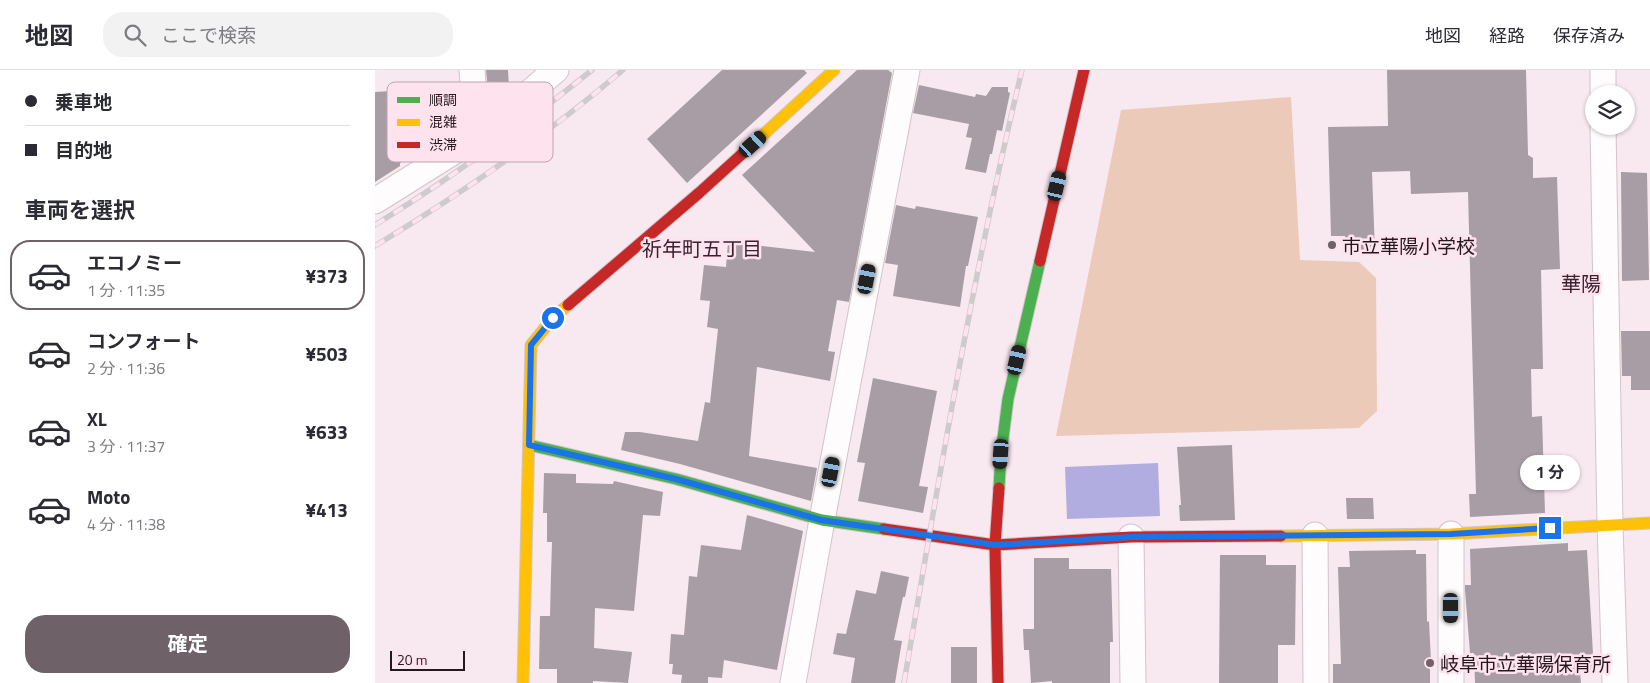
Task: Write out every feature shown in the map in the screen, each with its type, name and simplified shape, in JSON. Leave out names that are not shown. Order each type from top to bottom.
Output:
[{"type":"street","points":[[542,82],[556,70]]},
{"type":"street","points":[[523,683],[531,345],[553,318],[699,193],[833,70]]},
{"type":"street","points":[[793,683],[821,520],[907,70]]},
{"type":"street","points":[[997,683],[995,545],[1001,454],[1008,399],[1084,70]]},
{"type":"street","points":[[1603,70],[1603,85]]},
{"type":"street","points":[[1603,135],[1610,524],[1615,683]]},
{"type":"street","points":[[375,201],[437,162]]},
{"type":"street","points":[[529,445],[676,479],[821,520],[995,545],[1131,537],[1451,534],[1650,523]]},
{"type":"street","points":[[1451,534],[1451,683]]},
{"type":"street","points":[[1315,535],[1316,683]]},
{"type":"street","points":[[1131,537],[1133,683]]},
{"type":"shaded area","points":[[1291,97],[1300,260],[1359,262],[1376,278],[1377,411],[1359,428],[1056,436],[1121,110]]},
{"type":"shaded area","points":[[1158,463],[1160,516],[1067,519],[1065,467]]},
{"type":"building","points":[[486,70],[508,70],[509,82],[487,82]]},
{"type":"building","points":[[722,70],[804,70],[807,73],[687,183],[647,139]]},
{"type":"building","points":[[857,70],[888,70],[892,73],[849,302],[837,300],[828,351],[835,352],[830,381],[757,367],[749,456],[817,468],[811,501],[680,464],[621,450],[625,432],[640,432],[698,441],[705,402],[710,403],[718,329],[707,327],[710,301],[700,300],[704,265],[726,267],[728,242],[815,252],[742,175]]},
{"type":"building","points":[[1387,70],[1526,70],[1528,155],[1533,158],[1533,178],[1557,177],[1560,269],[1541,270],[1543,369],[1531,369],[1532,417],[1542,416],[1545,513],[1470,517],[1469,494],[1476,494],[1468,192],[1411,194],[1410,171],[1372,172],[1375,252],[1346,252],[1345,236],[1331,236],[1328,127],[1388,126]]},
{"type":"building","points":[[919,85],[975,97],[976,94],[986,96],[992,87],[1008,87],[1008,92],[1010,93],[1002,131],[997,130],[986,173],[965,169],[972,138],[966,137],[969,124],[913,113]]},
{"type":"building","points":[[387,91],[387,162],[402,162],[400,166],[375,182],[375,180],[375,92]]},
{"type":"building","points":[[1621,172],[1647,173],[1649,280],[1622,281]]},
{"type":"building","points":[[896,205],[915,209],[916,206],[978,217],[968,266],[966,266],[960,307],[893,296],[898,265],[885,263]]},
{"type":"building","points":[[1621,331],[1650,331],[1650,390],[1631,390],[1631,376],[1622,376]]},
{"type":"building","points":[[873,378],[937,391],[919,486],[928,487],[923,513],[858,501],[865,463],[857,462]]},
{"type":"building","points":[[1232,445],[1235,520],[1180,521],[1179,505],[1181,505],[1177,447]]},
{"type":"building","points":[[544,473],[576,474],[576,483],[613,484],[614,481],[663,492],[660,516],[643,515],[634,611],[595,608],[594,648],[632,652],[628,683],[593,681],[593,683],[557,683],[557,669],[539,669],[540,616],[550,616],[552,542],[547,542],[547,513],[543,513]]},
{"type":"building","points":[[1346,498],[1373,498],[1374,519],[1347,519]]},
{"type":"building","points":[[747,515],[803,531],[777,670],[724,660],[722,678],[708,677],[708,683],[681,683],[682,675],[672,674],[673,664],[669,664],[671,634],[684,635],[689,576],[697,577],[701,545],[741,550]]},
{"type":"building","points":[[1568,543],[1568,551],[1587,550],[1594,671],[1580,672],[1581,683],[1475,683],[1474,653],[1470,653],[1465,590],[1465,585],[1471,585],[1470,549]]},
{"type":"building","points":[[1416,550],[1416,554],[1426,554],[1427,622],[1429,621],[1431,662],[1430,683],[1333,683],[1333,664],[1341,664],[1338,567],[1350,567],[1349,551]]},
{"type":"building","points":[[1220,555],[1266,555],[1266,565],[1296,565],[1295,645],[1278,645],[1278,683],[1219,683]]},
{"type":"building","points":[[1034,558],[1069,558],[1069,569],[1111,569],[1113,642],[1110,642],[1110,683],[1052,683],[1052,681],[1031,683],[1029,650],[1024,650],[1023,629],[1034,629]]},
{"type":"building","points":[[881,571],[909,577],[894,640],[902,641],[895,683],[851,683],[855,658],[833,654],[837,633],[846,634],[856,590],[876,594]]},
{"type":"building","points":[[951,647],[977,647],[977,683],[951,683]]},
{"type":"railway","points":[[553,101],[592,70]]},
{"type":"railway","points":[[553,126],[623,70]]},
{"type":"railway","points":[[904,683],[972,299],[1022,70]]},
{"type":"railway","points":[[375,225],[470,162]]},
{"type":"railway","points":[[375,246],[504,162]]},
{"type":"traffic: fast","points":[[999,488],[1008,399],[1040,261]]},
{"type":"traffic: fast","points":[[529,445],[676,479],[822,520],[884,529]]},
{"type":"traffic: slow","points":[[753,144],[834,70]]},
{"type":"traffic: slow","points":[[523,683],[531,345],[553,318],[568,305]]},
{"type":"traffic: slow","points":[[1281,536],[1451,534],[1650,523]]},
{"type":"traffic: jam","points":[[1040,261],[1084,70]]},
{"type":"traffic: jam","points":[[568,305],[699,193],[753,144]]},
{"type":"traffic: jam","points":[[998,683],[995,545],[999,488]]},
{"type":"traffic: jam","points":[[884,529],[995,545],[1131,537],[1281,536]]},
{"type":"place","name":"市立華陽小学校","points":[[1332,245]]},
{"type":"place","name":"岐阜市立華陽保育所","points":[[1430,663]]},
{"type":"district","name":"祈年町五丁目","points":[[702,248]]},
{"type":"district","name":"華陽","points":[[1581,283]]},
{"type":"route","points":[[553,318],[531,345],[529,445],[676,479],[821,520],[995,545],[1131,537],[1451,534],[1550,528]]}]
